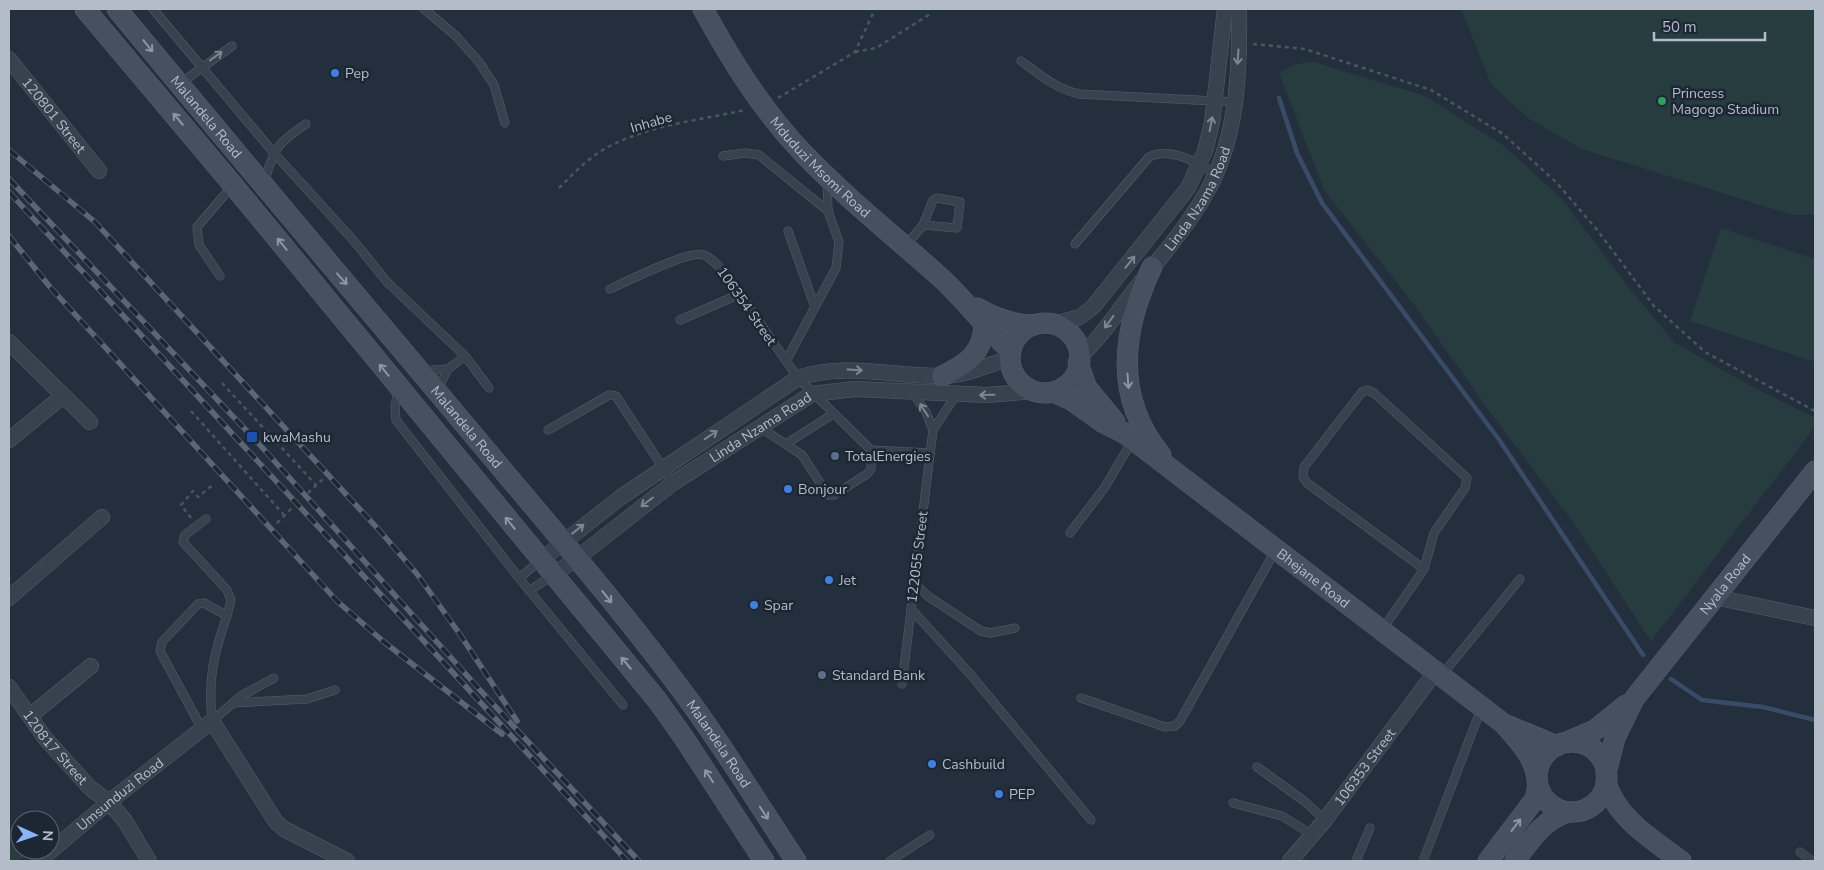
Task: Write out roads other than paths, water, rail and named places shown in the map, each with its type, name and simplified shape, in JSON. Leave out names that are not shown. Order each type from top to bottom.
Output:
[{"type":"main road","name":"Malandela Road","points":[[85,9],[233,185],[657,700],[764,861]]},
{"type":"main road","name":"Malandela Road","points":[[117,9],[576,559],[694,708],[796,861]]},
{"type":"main road","name":"Mduduzi Msomi Road","points":[[704,9],[738,70],[763,106],[801,152],[964,300],[1011,355]]},
{"type":"main road","points":[[1152,267],[1134,308],[1128,341],[1127,385],[1130,400],[1151,442],[1176,474]]},
{"type":"main road","name":"Mduduzi Msomi Road","points":[[964,300],[996,318],[1019,325],[1044,324]]},
{"type":"main road","points":[[942,376],[968,362],[975,356],[984,335],[984,322]]},
{"type":"main road","points":[[1044,324],[1072,336],[1078,348],[1079,360],[1073,379],[1060,389],[1044,392],[1017,379],[1011,355],[1017,338],[1044,324]]},
{"type":"main road","name":"Bhejane Road","points":[[1079,360],[1087,388],[1128,436]]},
{"type":"main road","name":"Bhejane Road","points":[[1044,392],[1064,396],[1102,422],[1128,436],[1504,724],[1534,764],[1537,782]]},
{"type":"main road","name":"Nyala Road","points":[[1561,744],[1595,730],[1635,697],[1815,471]]},
{"type":"main road","name":"Nyala Road","points":[[1606,777],[1615,738],[1635,697]]},
{"type":"main road","name":"Bhejane Road","points":[[1504,724],[1561,744]]},
{"type":"main road","points":[[1488,861],[1535,799],[1542,759],[1561,744],[1584,744],[1599,755],[1611,795],[1633,824]]},
{"type":"main road","points":[[1515,861],[1542,826],[1555,816],[1575,811],[1601,796],[1606,777]]},
{"type":"main road","points":[[1537,782],[1546,801],[1552,806],[1575,811],[1609,814],[1633,824],[1681,861]]},
{"type":"street","name":"Linda Nzama Road","points":[[1044,324],[1080,316],[1094,307],[1188,188],[1205,151],[1215,100],[1225,9]]},
{"type":"street","name":"Linda Nzama Road","points":[[1079,360],[1196,210],[1216,174],[1225,152],[1234,102],[1239,42],[1239,9]]},
{"type":"street","name":"120801 Street","points":[[9,59],[100,171]]},
{"type":"street","points":[[9,342],[90,422]]},
{"type":"street","name":"Linda Nzama Road","points":[[547,568],[562,542],[664,467],[798,378],[831,370],[942,376],[968,373],[1011,355]]},
{"type":"street","points":[[880,390],[882,372]]},
{"type":"street","name":"Linda Nzama Road","points":[[547,568],[576,559],[673,482],[812,394],[847,389],[956,395],[1044,392]]},
{"type":"street","points":[[9,440],[63,396]]},
{"type":"street","points":[[733,420],[746,437]]},
{"type":"street","points":[[9,598],[102,517]]},
{"type":"street","points":[[1715,598],[1815,618]]},
{"type":"street","points":[[30,716],[91,666]]},
{"type":"street","name":"106353 Street","points":[[1290,861],[1311,834],[1325,820],[1439,673]]},
{"type":"street","name":"120817 Street","points":[[9,687],[45,738],[90,788],[109,802],[125,821],[149,861]]},
{"type":"street","points":[[207,725],[276,822],[284,829],[347,861]]},
{"type":"street","name":"Umsunduzi Road","points":[[39,861],[109,802],[207,725]]},
{"type":"lane","points":[[153,9],[201,68],[387,282],[465,356],[488,388]]},
{"type":"lane","points":[[424,9],[456,36],[479,62],[494,84],[505,123]]},
{"type":"lane","points":[[179,85],[232,46]]},
{"type":"lane","points":[[1021,61],[1054,85],[1071,92],[1234,102]]},
{"type":"lane","points":[[263,186],[273,152],[284,139],[306,124]]},
{"type":"lane","points":[[723,156],[745,153],[759,155],[828,211]]},
{"type":"lane","points":[[1075,244],[1149,157],[1154,155],[1173,155],[1200,164],[1216,174]]},
{"type":"lane","points":[[786,362],[836,268],[838,242],[828,211],[827,176]]},
{"type":"lane","points":[[220,276],[199,245],[197,227],[233,185]]},
{"type":"lane","points":[[904,247],[923,225],[933,200],[937,198],[960,202],[957,228],[923,225]]},
{"type":"lane","points":[[788,231],[815,307]]},
{"type":"lane","name":"106354 Street","points":[[610,289],[690,254],[700,254],[716,263],[740,294],[798,378],[812,394],[871,450]]},
{"type":"lane","points":[[680,320],[740,294]]},
{"type":"lane","points":[[437,391],[448,369],[465,356]]},
{"type":"lane","points":[[420,371],[448,369]]},
{"type":"lane","points":[[399,388],[395,407],[396,420],[519,578],[623,705]]},
{"type":"lane","points":[[1382,630],[1424,569],[1434,533],[1465,488],[1467,478],[1374,392],[1367,390],[1362,392],[1304,467],[1303,476],[1307,482],[1424,569]]},
{"type":"lane","points":[[912,392],[926,412],[933,430]]},
{"type":"lane","points":[[548,430],[612,395],[616,396],[673,482]]},
{"type":"lane","name":"122055 Street","points":[[902,684],[933,430],[956,395]]},
{"type":"lane","points":[[786,444],[833,414]]},
{"type":"lane","points":[[761,428],[802,455],[830,496],[867,474],[870,469],[871,450],[930,453]]},
{"type":"lane","points":[[1070,533],[1104,487],[1128,436]]},
{"type":"lane","points":[[206,519],[185,535],[183,542],[227,590],[231,600],[214,655],[211,706],[207,725]]},
{"type":"lane","points":[[1081,698],[1165,727],[1176,726],[1276,549]]},
{"type":"lane","points":[[519,578],[547,568]]},
{"type":"lane","points":[[530,591],[547,568]]},
{"type":"lane","points":[[1439,673],[1520,579]]},
{"type":"lane","points":[[914,583],[928,597],[981,631],[990,633],[1015,628]]},
{"type":"lane","points":[[207,725],[160,651],[162,642],[198,604],[204,603],[227,616]]},
{"type":"lane","points":[[911,609],[971,675],[1091,820]]},
{"type":"lane","name":"Umsunduzi Road","points":[[207,725],[241,696],[274,678]]},
{"type":"lane","points":[[233,704],[307,699],[335,690]]},
{"type":"lane","points":[[1423,861],[1482,707]]},
{"type":"lane","points":[[1257,767],[1304,800],[1325,820]]},
{"type":"lane","points":[[1233,803],[1282,816],[1311,834]]},
{"type":"lane","points":[[1356,861],[1370,828]]},
{"type":"lane","points":[[890,861],[930,835]]},
{"type":"lane","points":[[1800,852],[1812,861]]},
{"type":"waterway","points":[[1279,98],[1297,153],[1322,203],[1500,441],[1643,655]]},
{"type":"waterway","points":[[1671,679],[1702,700],[1763,707],[1815,720]]},
{"type":"railway","points":[[9,150],[95,222],[379,530],[417,574],[459,633],[517,721]]},
{"type":"railway","points":[[9,179],[260,445],[480,690],[639,861]]},
{"type":"railway","points":[[9,192],[627,861]]},
{"type":"railway","points":[[9,236],[50,287],[337,601],[384,642],[502,734]]},
{"type":"place","name":"Pep","points":[[335,73]]},
{"type":"place","name":"Princess Magogo Stadium","points":[[1662,101]]},
{"type":"place","name":"kwaMashu","points":[[252,437]]},
{"type":"place","name":"TotalEnergies","points":[[835,456]]},
{"type":"place","name":"Bonjour","points":[[788,489]]},
{"type":"place","name":"Jet","points":[[829,580]]},
{"type":"place","name":"Spar","points":[[754,605]]},
{"type":"place","name":"Standard Bank","points":[[822,675]]},
{"type":"place","name":"Cashbuild","points":[[932,764]]},
{"type":"place","name":"PEP","points":[[999,794]]}]
